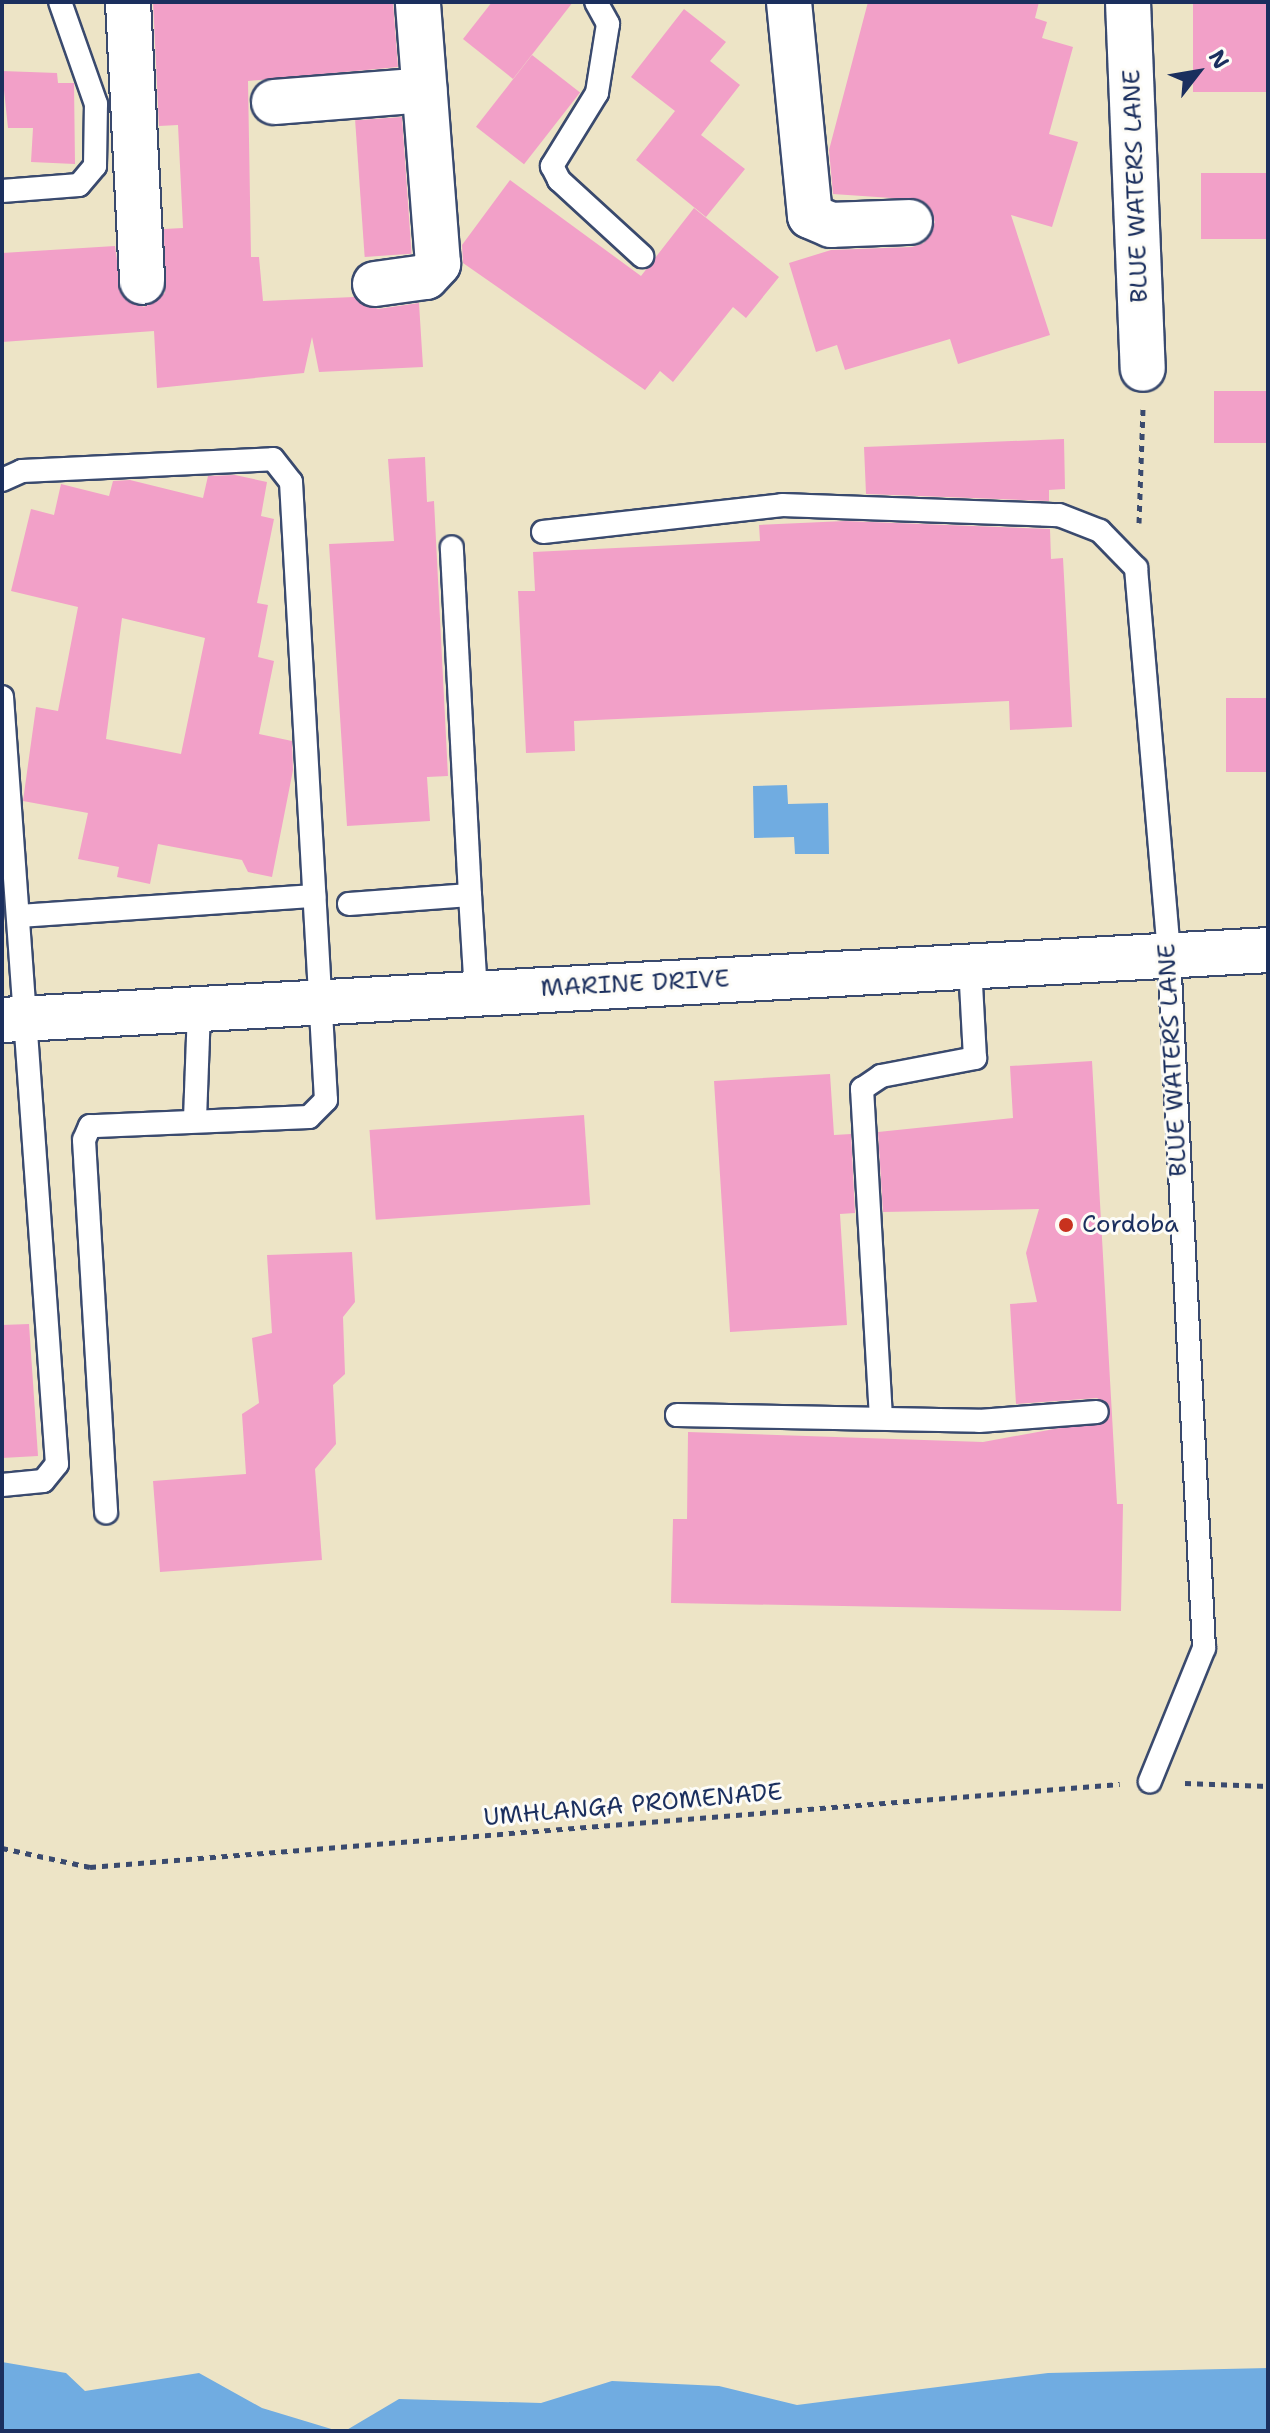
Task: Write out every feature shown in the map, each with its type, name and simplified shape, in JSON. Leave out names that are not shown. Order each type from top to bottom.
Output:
[{"type":"street","points":[[128,2],[142,282]]},
{"type":"street","points":[[375,284],[426,277],[438,264],[418,2]]},
{"type":"street","points":[[789,2],[810,216],[831,225],[910,222]]},
{"type":"street","name":"BLUE WATERS LANE","points":[[1128,2],[1143,369]]},
{"type":"street","points":[[274,102],[425,90]]},
{"type":"street","name":"MARINE DRIVE","points":[[15,1020],[1268,950]]},
{"type":"lane","points":[[2,191],[79,185],[95,166],[96,104],[60,2]]},
{"type":"lane","points":[[596,2],[608,24],[597,93],[552,166],[559,180],[642,256]]},
{"type":"lane","points":[[2,480],[22,471],[273,459],[286,467],[320,1002],[322,1109],[309,1117],[101,1120],[84,1140],[106,1512]]},
{"type":"lane","points":[[543,532],[782,505],[1059,515],[1100,531],[1136,568]]},
{"type":"lane","points":[[452,547],[476,993]]},
{"type":"lane","name":"BLUE WATERS LANE","points":[[1136,568],[1169,955],[1204,1648],[1150,1781]]},
{"type":"lane","points":[[2,697],[19,916],[15,1020],[57,1464],[43,1481],[2,1485]]},
{"type":"lane","points":[[349,904],[470,895]]},
{"type":"lane","points":[[19,916],[314,896]]},
{"type":"lane","points":[[881,1418],[862,1089],[881,1076],[975,1058],[970,966]]},
{"type":"lane","points":[[195,1119],[199,1009]]},
{"type":"lane","points":[[677,1415],[881,1418],[1097,1412]]},
{"type":"path","points":[[1136,568],[1143,369]]},
{"type":"path","name":"UMHLANGA PROMENADE","points":[[2,1848],[90,1867],[1150,1781],[1268,1786]]},
{"type":"water","points":[[787,785],[788,804],[828,803],[829,854],[795,854],[794,837],[754,838],[753,786]]},
{"type":"water","points":[[2,2362],[66,2373],[85,2391],[199,2373],[262,2408],[338,2431],[2,2431]]},
{"type":"water","points":[[1268,2368],[1268,2431],[345,2431],[399,2399],[541,2403],[612,2381],[719,2386],[797,2405],[1048,2373]]},
{"type":"building","points":[[153,2],[393,2],[398,67],[248,81],[251,257],[259,257],[263,301],[354,297],[378,309],[419,303],[423,367],[319,372],[312,337],[304,373],[157,388],[154,331],[2,342],[2,253],[115,246],[122,296],[144,307],[165,293],[164,229],[183,228],[178,125],[159,126]]},
{"type":"building","points":[[492,2],[573,2],[513,79],[463,39]]},
{"type":"building","points":[[868,2],[1039,2],[1035,18],[1047,22],[1042,38],[1073,47],[1049,134],[1078,142],[1052,227],[1011,215],[1050,335],[958,364],[950,339],[845,370],[837,345],[816,352],[789,263],[831,250],[912,247],[924,243],[935,222],[921,200],[833,194],[829,150]]},
{"type":"building","points":[[1193,2],[1268,2],[1268,92],[1193,92]]},
{"type":"building","points":[[684,9],[726,42],[710,61],[740,85],[701,135],[745,169],[706,217],[636,160],[675,111],[631,77]]},
{"type":"building","points":[[532,55],[580,93],[524,164],[476,127]]},
{"type":"building","points":[[2,71],[57,73],[58,83],[74,83],[75,164],[31,162],[33,128],[8,128]]},
{"type":"building","points":[[402,117],[412,254],[365,257],[355,120]]},
{"type":"building","points":[[1201,173],[1268,173],[1268,239],[1201,239]]},
{"type":"building","points":[[510,180],[641,276],[694,208],[779,277],[746,318],[733,307],[673,382],[660,371],[645,390],[463,263],[462,245]]},
{"type":"building","points":[[1214,391],[1268,391],[1268,443],[1214,443]]},
{"type":"building","points":[[1064,439],[1065,489],[1049,490],[1049,501],[866,494],[864,447]]},
{"type":"building","points":[[425,457],[427,502],[434,501],[448,776],[427,777],[430,821],[347,826],[329,544],[394,541],[388,459]]},
{"type":"building","points":[[235,475],[267,482],[261,516],[274,519],[257,603],[268,605],[258,657],[274,661],[259,734],[292,741],[293,770],[272,877],[248,872],[242,860],[158,844],[150,884],[117,877],[119,867],[78,859],[88,813],[23,801],[36,707],[58,711],[78,607],[11,591],[31,509],[54,515],[61,484],[109,496],[113,481],[130,480],[203,498],[208,476]],"holes":[[[122,618],[205,638],[181,754],[106,739]]]},
{"type":"building","points":[[845,521],[1050,529],[1051,559],[1063,558],[1072,727],[1010,730],[1009,701],[574,721],[575,751],[526,753],[518,591],[535,591],[533,552],[760,541],[759,525]]},
{"type":"building","points":[[1226,698],[1268,698],[1268,772],[1226,772]]},
{"type":"building","points":[[1092,1061],[1117,1504],[1123,1504],[1121,1611],[671,1603],[673,1519],[687,1519],[688,1432],[983,1442],[1109,1419],[1109,1405],[1097,1398],[1016,1404],[1010,1304],[1037,1302],[1026,1253],[1039,1209],[883,1212],[878,1132],[1013,1118],[1010,1066]]},
{"type":"building","points":[[830,1074],[834,1135],[851,1134],[855,1213],[840,1214],[847,1325],[730,1332],[714,1081]]},
{"type":"building","points":[[584,1115],[590,1205],[376,1220],[370,1130]]},
{"type":"building","points":[[352,1252],[355,1302],[343,1317],[345,1374],[333,1385],[336,1444],[315,1469],[322,1560],[160,1572],[153,1481],[246,1474],[242,1414],[259,1403],[252,1338],[272,1333],[267,1255]]},
{"type":"building","points":[[29,1324],[38,1456],[2,1458],[2,1325]]},
{"type":"place","name":"Cordoba","points":[[1066,1225]]}]
